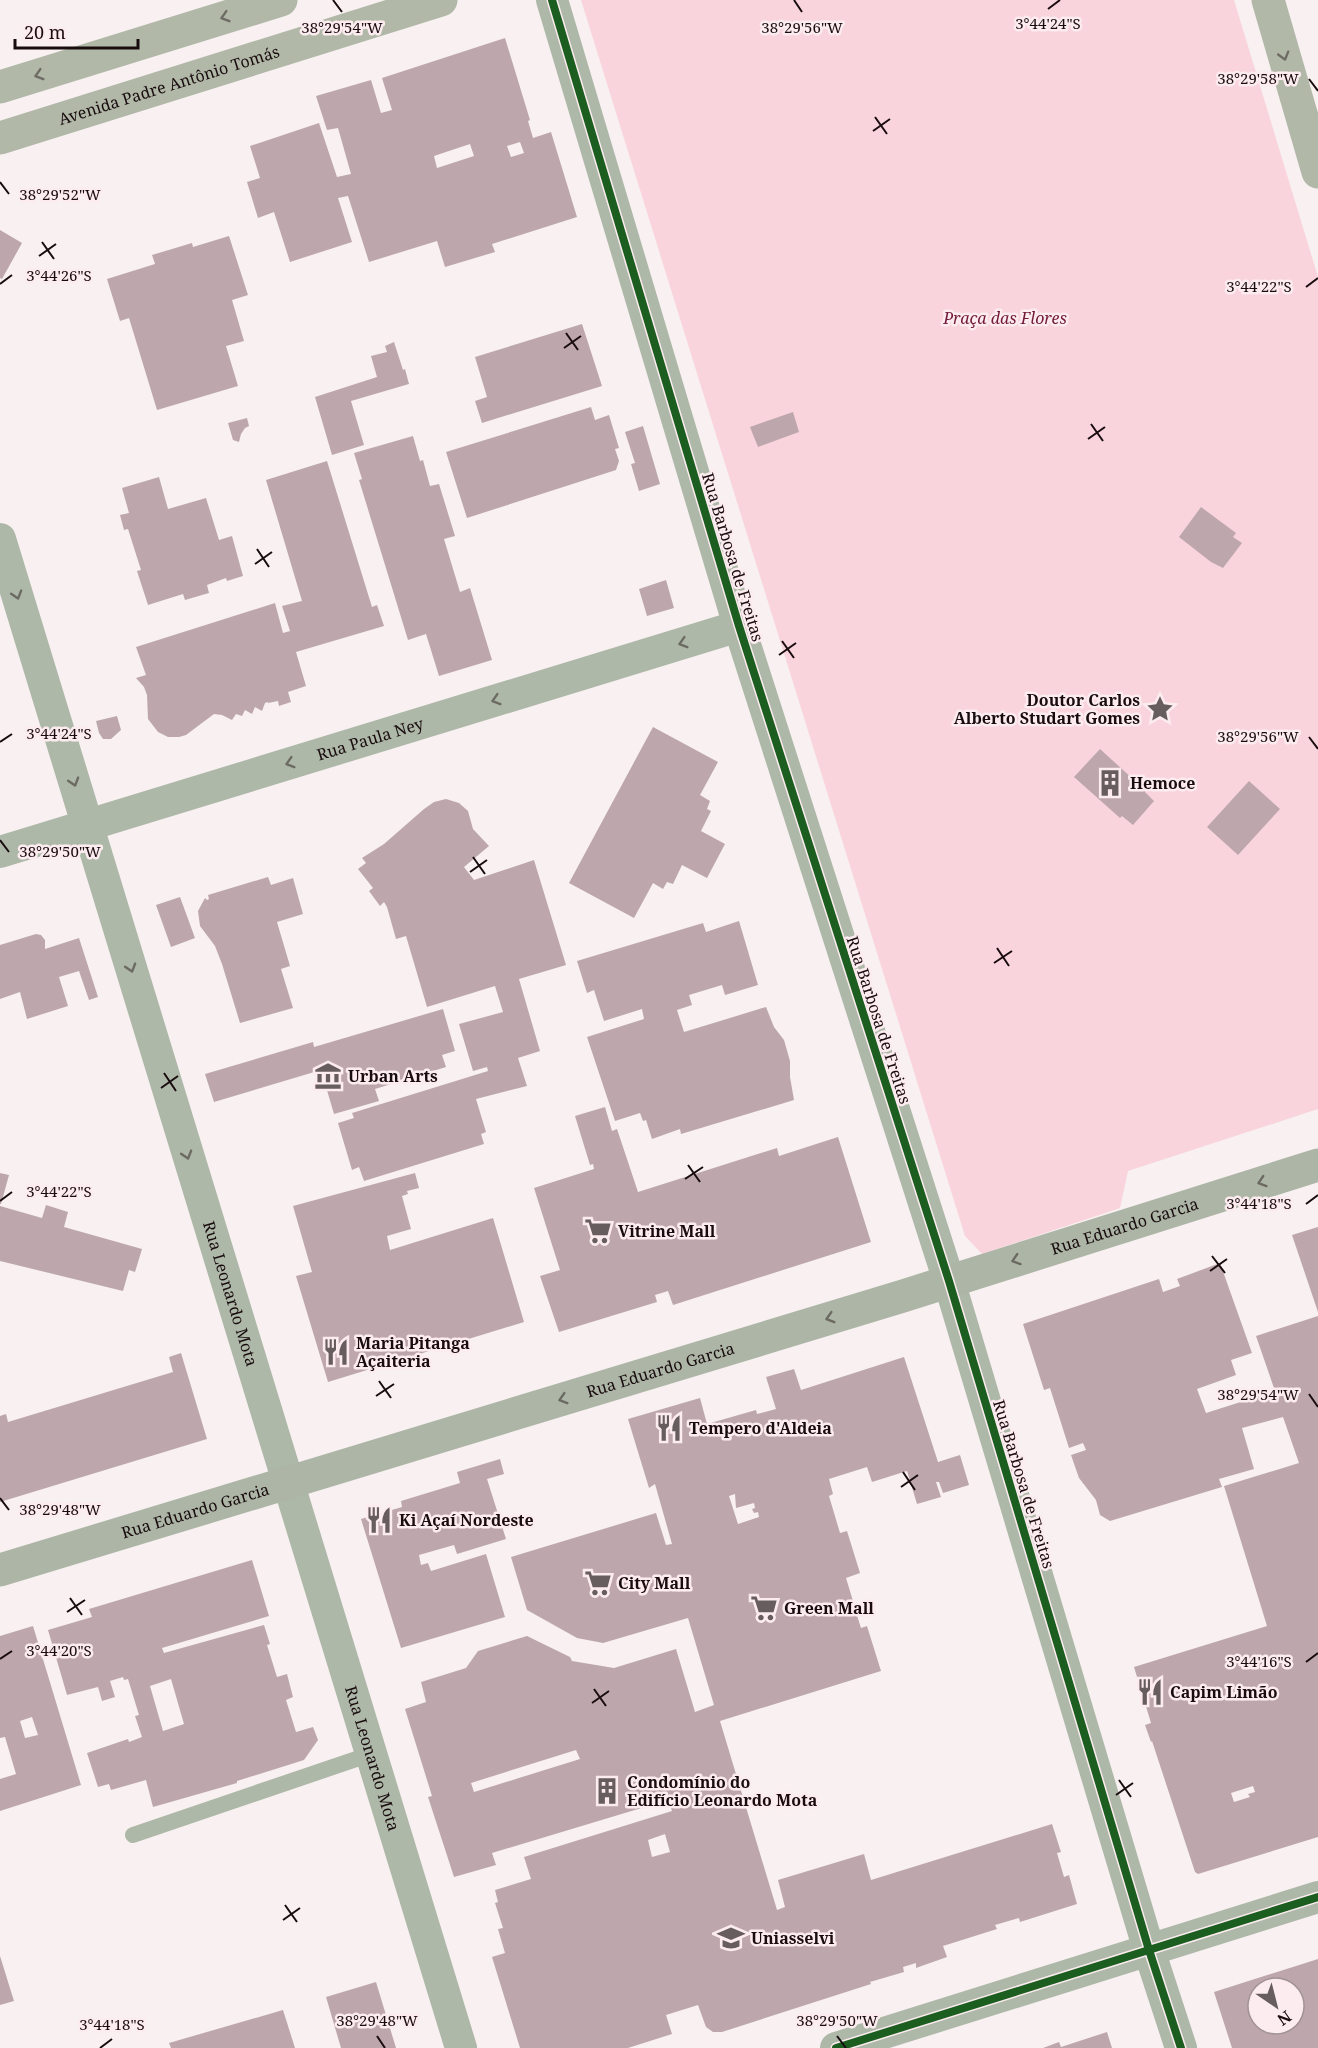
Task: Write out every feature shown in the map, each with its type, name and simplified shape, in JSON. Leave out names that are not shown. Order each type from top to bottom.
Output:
[{"type":"main road","points":[[0,87],[281,0]]},
{"type":"main road","name":"Avenida Padre Antônio Tomás","points":[[0,138],[441,0]]},
{"type":"main road","points":[[1268,0],[1318,172]]},
{"type":"main road","name":"Rua Eduardo Garcia","points":[[0,1570],[949,1281],[1318,1165]]},
{"type":"street","name":"Rua Barbosa de Freitas","points":[[552,0],[739,626],[949,1281],[1149,1950],[1181,2048]]},
{"type":"street","name":"Rua Leonardo Mota","points":[[0,539],[461,2048]]},
{"type":"street","name":"Rua Paula Ney","points":[[0,852],[739,626]]},
{"type":"street","points":[[836,2048],[1318,1897]]},
{"type":"lane","points":[[133,1835],[371,1754]]},
{"type":"green space","name":"Praça das Flores","points":[[581,0],[1234,0],[1318,277],[1318,1109],[1128,1171],[1120,1208],[982,1254],[965,1236]]},
{"type":"building","points":[[505,38],[530,120],[528,121],[533,138],[551,132],[577,217],[492,244],[495,252],[445,267],[437,241],[369,262],[348,196],[338,198],[352,242],[290,262],[274,212],[258,218],[247,182],[260,178],[250,146],[319,123],[337,177],[351,174],[338,128],[327,130],[316,96],[371,80],[381,113],[392,110],[382,78]],"holes":[[[520,142],[524,153],[511,157],[507,146]],[[470,144],[474,156],[437,168],[434,156]]]},
{"type":"building","points":[[0,230],[22,243],[2,279],[0,278]]},
{"type":"building","points":[[229,236],[248,295],[232,300],[244,341],[226,346],[238,386],[157,410],[129,318],[120,321],[107,279],[155,264],[152,255],[192,243],[193,247]]},
{"type":"building","points":[[582,324],[602,386],[482,423],[475,401],[487,397],[475,357]]},
{"type":"building","points":[[394,342],[409,384],[351,401],[364,445],[332,455],[315,397],[377,377],[371,356],[387,352],[385,346]]},
{"type":"building","points":[[591,407],[595,420],[609,415],[619,448],[615,449],[619,461],[616,470],[467,518],[446,452]]},
{"type":"building","points":[[793,412],[799,432],[758,447],[750,427]]},
{"type":"building","points":[[247,418],[249,426],[241,434],[239,442],[233,440],[228,423]]},
{"type":"building","points":[[643,426],[660,484],[639,491],[631,464],[635,463],[625,432]]},
{"type":"building","points":[[413,436],[430,486],[439,484],[455,536],[444,539],[460,592],[470,588],[492,660],[439,676],[426,634],[408,640],[359,480],[362,479],[354,453]]},
{"type":"building","points":[[327,461],[372,607],[377,605],[384,626],[296,652],[306,686],[288,692],[291,702],[279,706],[278,701],[268,702],[265,703],[262,711],[255,707],[252,714],[245,710],[242,716],[236,714],[232,720],[214,714],[186,735],[179,737],[168,737],[158,732],[148,719],[147,695],[144,687],[136,678],[146,675],[136,647],[275,603],[283,633],[290,631],[282,606],[302,601],[266,480]]},
{"type":"building","points":[[159,477],[168,509],[206,498],[219,540],[232,536],[243,576],[227,581],[226,578],[207,585],[209,593],[185,600],[183,594],[148,605],[137,571],[141,570],[128,529],[124,530],[120,515],[129,513],[122,488]]},
{"type":"building","points":[[1201,507],[1236,533],[1233,537],[1242,543],[1223,568],[1211,562],[1179,537]]},
{"type":"building","points":[[666,580],[674,608],[647,616],[639,589]]},
{"type":"building","points":[[117,716],[121,730],[111,739],[103,739],[96,721]]},
{"type":"building","points":[[653,727],[718,762],[700,795],[710,801],[707,809],[711,811],[701,831],[725,844],[707,878],[682,865],[673,884],[667,882],[663,889],[653,883],[634,918],[569,883]]},
{"type":"building","name":"Hemoce","points":[[1100,749],[1154,801],[1133,825],[1122,816],[1120,818],[1074,777]]},
{"type":"building","points":[[1249,781],[1280,809],[1238,855],[1207,827]]},
{"type":"building","points":[[446,799],[459,803],[468,811],[473,829],[489,846],[464,867],[474,880],[534,860],[566,965],[519,979],[540,1051],[518,1058],[527,1086],[476,1099],[486,1132],[481,1134],[484,1144],[364,1181],[359,1167],[352,1170],[338,1123],[354,1118],[352,1113],[488,1071],[487,1067],[473,1071],[459,1024],[503,1012],[495,986],[427,1007],[406,936],[396,939],[387,907],[384,902],[380,906],[369,891],[373,888],[358,869],[366,863],[362,858],[384,844],[424,809],[434,802]]},
{"type":"building","points":[[268,877],[271,885],[293,878],[303,914],[277,922],[290,966],[281,969],[293,1008],[240,1023],[222,964],[215,946],[200,926],[198,911],[205,898],[209,899],[208,895]]},
{"type":"building","points":[[180,897],[195,938],[171,947],[156,905]]},
{"type":"building","points":[[739,921],[758,985],[725,995],[722,985],[689,995],[692,1005],[677,1010],[684,1032],[766,1007],[774,1027],[784,1040],[790,1061],[794,1100],[681,1134],[680,1129],[652,1139],[646,1120],[643,1121],[640,1113],[615,1121],[587,1037],[644,1019],[642,1009],[604,1021],[594,990],[587,993],[577,961],[703,923],[706,932]]},
{"type":"building","points":[[36,934],[41,935],[45,940],[45,949],[79,938],[98,997],[89,1000],[79,971],[59,977],[68,1006],[27,1019],[20,992],[0,999],[0,945]]},
{"type":"building","points":[[443,1009],[455,1051],[442,1055],[446,1067],[375,1089],[379,1101],[334,1114],[321,1070],[214,1102],[205,1074],[313,1042],[314,1047]]},
{"type":"building","points":[[605,1107],[612,1131],[617,1129],[638,1192],[777,1148],[779,1156],[838,1137],[871,1242],[673,1305],[668,1291],[655,1295],[657,1302],[559,1332],[540,1276],[560,1270],[534,1188],[594,1169],[593,1164],[590,1165],[575,1116]]},
{"type":"building","points":[[0,1173],[9,1175],[1,1204],[0,1204]]},
{"type":"building","points":[[415,1173],[419,1188],[407,1191],[408,1194],[402,1196],[411,1229],[387,1236],[390,1250],[493,1218],[524,1322],[328,1382],[296,1276],[312,1272],[293,1206]]},
{"type":"building","points":[[46,1205],[68,1212],[64,1227],[142,1249],[135,1272],[129,1270],[123,1291],[0,1261],[0,1206],[42,1218]]},
{"type":"building","points":[[1318,1227],[1318,1312],[1292,1235]]},
{"type":"building","points":[[1220,1263],[1252,1353],[1231,1360],[1236,1375],[1197,1389],[1206,1413],[1275,1391],[1256,1336],[1318,1316],[1318,1837],[1198,1874],[1195,1872],[1145,1725],[1151,1723],[1134,1667],[1267,1626],[1224,1486],[1299,1463],[1283,1417],[1242,1428],[1254,1469],[1219,1479],[1222,1487],[1110,1521],[1100,1515],[1096,1500],[1079,1478],[1071,1455],[1086,1450],[1083,1443],[1069,1448],[1050,1388],[1044,1390],[1023,1324],[1159,1279],[1163,1292],[1180,1286],[1177,1279]],"holes":[[[1253,1786],[1255,1792],[1248,1794],[1250,1797],[1234,1802],[1231,1793]]]},
{"type":"building","points":[[181,1353],[207,1439],[0,1502],[0,1416],[6,1414],[8,1422],[173,1372],[169,1357]]},
{"type":"building","points":[[904,1357],[938,1462],[960,1455],[969,1485],[943,1493],[939,1482],[936,1482],[941,1497],[917,1504],[907,1471],[872,1482],[867,1467],[829,1479],[833,1494],[829,1496],[840,1533],[847,1531],[860,1573],[846,1578],[853,1601],[842,1604],[844,1609],[854,1606],[861,1628],[867,1626],[881,1671],[720,1721],[777,1910],[785,1907],[778,1880],[864,1854],[871,1880],[1052,1824],[1061,1852],[1057,1853],[1064,1877],[1069,1875],[1077,1904],[1020,1922],[1019,1918],[995,1925],[997,1929],[943,1946],[947,1957],[916,1968],[916,1963],[903,1967],[904,1972],[870,1982],[871,1984],[722,2032],[713,2032],[706,2027],[698,2005],[666,2015],[672,2034],[628,2048],[520,2048],[492,1957],[505,1953],[498,1929],[503,1928],[495,1903],[498,1902],[495,1890],[531,1879],[524,1857],[672,1811],[668,1800],[492,1853],[496,1865],[454,1877],[428,1797],[432,1796],[405,1709],[426,1702],[421,1682],[466,1668],[478,1651],[527,1636],[570,1657],[572,1661],[614,1668],[676,1649],[695,1712],[714,1705],[688,1618],[603,1643],[577,1638],[527,1610],[511,1557],[656,1513],[666,1545],[672,1544],[655,1484],[649,1488],[628,1419],[700,1398],[707,1424],[756,1410],[757,1414],[776,1409],[766,1377],[794,1369],[801,1390]],"holes":[[[735,1494],[736,1508],[754,1503],[755,1508],[752,1509],[754,1513],[758,1512],[759,1517],[738,1524],[729,1496]],[[576,1750],[580,1759],[474,1792],[471,1783]],[[665,1834],[670,1852],[652,1857],[648,1840]]]},
{"type":"building","points":[[500,1459],[504,1474],[487,1479],[506,1539],[457,1554],[454,1545],[419,1555],[421,1565],[428,1563],[431,1571],[486,1554],[505,1617],[401,1648],[361,1519],[402,1507],[401,1501],[460,1483],[457,1472]]},
{"type":"building","points":[[252,1560],[269,1616],[162,1648],[164,1653],[264,1625],[270,1644],[267,1645],[277,1677],[287,1674],[293,1697],[286,1700],[296,1732],[313,1727],[318,1740],[304,1760],[237,1781],[237,1783],[153,1807],[146,1780],[111,1790],[109,1784],[98,1787],[87,1753],[128,1739],[129,1742],[142,1737],[135,1716],[139,1715],[128,1679],[124,1680],[123,1677],[110,1681],[115,1697],[102,1701],[98,1687],[67,1695],[48,1630],[92,1617],[89,1609]],"holes":[[[171,1679],[184,1724],[163,1731],[150,1686]]]},
{"type":"building","points":[[33,1626],[81,1785],[0,1811],[0,1779],[16,1774],[5,1737],[0,1738],[0,1636]],"holes":[[[32,1717],[38,1735],[25,1738],[20,1721]]]},
{"type":"building","points":[[0,1956],[14,2001],[0,2005]]},
{"type":"building","points":[[1318,1959],[1318,2048],[1232,2048],[1214,1992],[1246,1982],[1246,2036],[1306,2036],[1306,1976],[1264,1976]]},
{"type":"building","points":[[376,1982],[396,2048],[341,2048],[326,1997]]},
{"type":"building","points":[[283,2010],[295,2048],[171,2048],[169,2043]]},
{"type":"building","points":[[1107,2032],[1112,2048],[1043,2048],[1059,2042],[1061,2047]]},
{"type":"cycle path","points":[[552,0],[739,626],[949,1281],[1149,1950],[1181,2048]]},
{"type":"cycle path","points":[[836,2048],[1318,1897]]},
{"type":"place","name":"Doutor Carlos Alberto Studart Gomes","points":[[1160,709]]},
{"type":"place","name":"Hemoce","points":[[1110,783]]},
{"type":"place","name":"Urban Arts","points":[[328,1076]]},
{"type":"place","name":"Vitrine Mall","points":[[598,1231]]},
{"type":"place","name":"Maria Pitanga Açaiteria","points":[[336,1352]]},
{"type":"place","name":"Tempero d'Aldeia","points":[[669,1428]]},
{"type":"place","name":"Ki Açaí Nordeste","points":[[379,1520]]},
{"type":"place","name":"City Mall","points":[[598,1583]]},
{"type":"place","name":"Green Mall","points":[[764,1608]]},
{"type":"place","name":"Capim Limão","points":[[1150,1692]]},
{"type":"place","name":"Condomínio do Edifício Leonardo Mota","points":[[607,1791]]},
{"type":"place","name":"Uniasselvi","points":[[731,1938]]}]
